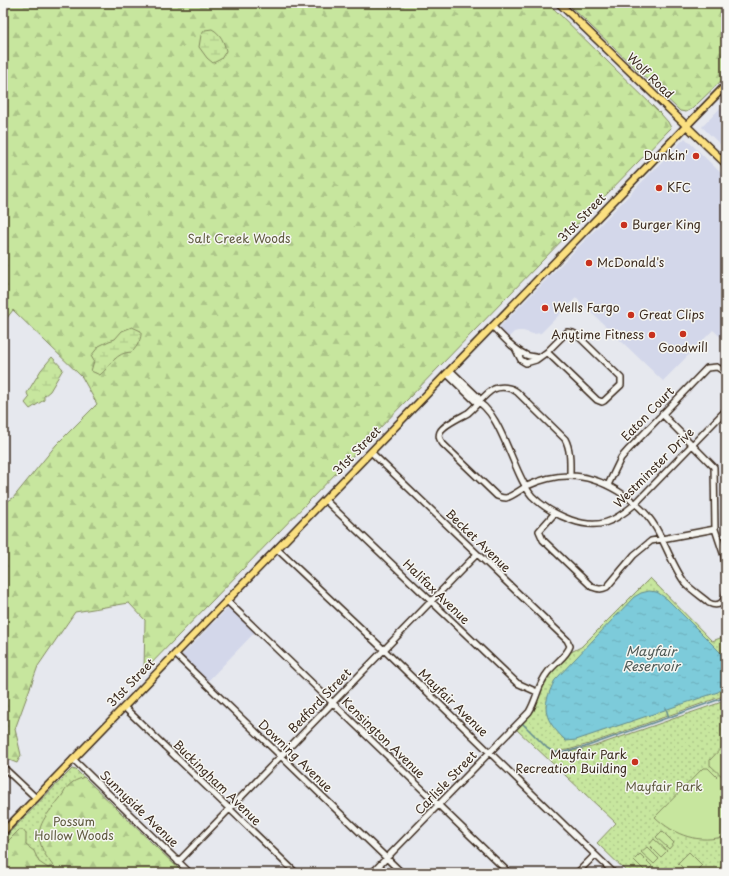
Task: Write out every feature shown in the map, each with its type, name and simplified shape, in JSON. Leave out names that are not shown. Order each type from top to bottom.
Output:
[{"type":"main road","name":"Wolf Road","points":[[558,3],[726,164]]},
{"type":"main road","name":"31st Street","points":[[3,832],[726,86]]},
{"type":"street","points":[[492,327],[516,350],[520,360],[525,363],[531,362],[547,352],[567,332],[573,333],[578,336],[619,376],[622,380],[621,385],[607,400],[599,401],[547,352]]},
{"type":"street","name":"Eaton Court","points":[[608,485],[618,463],[625,453],[707,368],[713,366],[721,368],[726,373]]},
{"type":"street","name":"Westminster Drive","points":[[449,372],[475,401],[479,402],[490,413],[499,428],[526,487],[532,495],[540,503],[555,513],[579,522],[592,524],[605,523],[620,516],[635,504],[726,410]]},
{"type":"street","points":[[570,476],[570,457],[565,439],[515,390],[502,387],[492,390],[468,412],[443,428],[439,434],[440,440],[501,498],[508,497],[545,479],[570,476],[586,478],[608,485],[635,504],[652,521],[686,584],[709,604],[717,605],[722,602],[726,593]]},
{"type":"street","points":[[662,414],[714,467],[715,529],[724,556],[726,575]]},
{"type":"street","name":"Becket Avenue","points":[[371,452],[567,640],[570,646]]},
{"type":"street","name":"Halifax Avenue","points":[[325,500],[517,683],[537,692]]},
{"type":"street","points":[[555,513],[539,531],[543,540],[592,588],[598,589],[607,587],[634,556],[644,546],[651,542],[662,538],[715,529]]},
{"type":"street","name":"Mayfair Avenue","points":[[277,549],[384,650],[614,873]]},
{"type":"street","name":"Bedford Street","points":[[178,862],[477,554]]},
{"type":"street","name":"Kensington Avenue","points":[[226,601],[509,873]]},
{"type":"street","name":"Carlisle Street","points":[[372,873],[529,712],[545,676],[567,652],[570,646]]},
{"type":"street","name":"Downing Avenue","points":[[175,654],[402,873]]},
{"type":"street","name":"Buckingham Avenue","points":[[124,706],[296,873]]},
{"type":"street","name":"Sunnyside Avenue","points":[[73,759],[190,873]]},
{"type":"street","points":[[3,767],[36,798]]},
{"type":"street","points":[[578,873],[595,855]]},
{"type":"shaded area","points":[[722,106],[726,110],[726,145],[724,148],[702,127]]},
{"type":"shaded area","points":[[685,138],[726,178],[726,342],[713,330],[663,381],[576,298],[541,333],[533,334],[518,331],[514,332],[507,339],[497,330]]},
{"type":"shaded area","points":[[231,605],[257,630],[205,684],[179,658]]},
{"type":"green space","name":"Salt Creek Woods","points":[[3,3],[548,3],[661,114],[671,128],[144,671],[145,620],[129,603],[75,612],[38,666],[15,729],[21,755],[17,763],[4,758],[3,759],[3,504],[13,498],[56,445],[97,404],[82,377],[13,310],[3,323]]},
{"type":"green space","points":[[567,3],[726,3],[726,76],[692,109],[686,112],[680,111]]},
{"type":"green space","points":[[212,29],[222,38],[226,51],[221,59],[213,63],[207,58],[199,47],[201,35],[205,30]]},
{"type":"green space","points":[[132,327],[141,331],[141,337],[136,348],[132,352],[121,354],[117,357],[100,375],[91,371],[94,361],[91,356],[99,346],[115,339],[122,331]]},
{"type":"green space","points":[[52,357],[63,369],[50,391],[44,396],[44,400],[30,409],[25,403],[29,398],[27,393],[41,370]]},
{"type":"green space","name":"Mayfair Park","points":[[650,578],[712,641],[726,636],[726,695],[589,744],[568,750],[557,751],[555,754],[592,747],[719,703],[726,699],[726,870],[723,873],[628,873],[597,843],[616,823],[516,729],[535,708],[543,686],[550,674],[571,652],[581,647]]},
{"type":"green space","points":[[726,743],[726,780],[710,765],[710,760]]},
{"type":"green space","points":[[703,768],[708,768],[726,786],[726,836],[706,839],[688,837],[671,829],[655,817]]},
{"type":"green space","name":"Possum Hollow Woods","points":[[72,769],[76,770],[183,873],[3,873],[3,839]]},
{"type":"green space","name":"Possum Hollow Woods","points":[[84,777],[183,873],[3,873],[3,843],[6,843],[19,830],[23,830],[26,834],[26,845],[34,851],[39,862],[48,868],[53,866],[41,845],[39,837],[42,824],[45,817],[68,786],[74,781]]},
{"type":"green space","points":[[662,831],[674,843],[669,849],[656,837]]},
{"type":"green space","points":[[654,839],[667,851],[661,857],[649,845]]},
{"type":"green space","points":[[647,847],[659,859],[654,864],[641,852]]},
{"type":"green space","points":[[689,852],[702,865],[694,873],[688,873],[678,863]]},
{"type":"green space","points":[[640,854],[652,866],[646,872],[634,860]]},
{"type":"water","name":"Mayfair Reservoir","points":[[649,591],[657,592],[667,599],[726,658],[726,686],[718,692],[576,740],[566,741],[553,726],[547,713],[547,699],[555,680],[634,597]]},
{"type":"waterway","points":[[523,724],[547,748],[554,752],[561,753],[585,747],[726,697]]},
{"type":"waterway","points":[[666,708],[669,718]]},
{"type":"place","name":"Dunkin'","points":[[696,156]]},
{"type":"place","name":"KFC","points":[[659,188]]},
{"type":"place","name":"Burger King","points":[[624,225]]},
{"type":"place","name":"McDonald's","points":[[589,263]]},
{"type":"place","name":"Wells Fargo","points":[[545,308]]},
{"type":"place","name":"Great Clips","points":[[631,315]]},
{"type":"place","name":"Goodwill","points":[[683,334]]},
{"type":"place","name":"Anytime Fitness","points":[[652,335]]},
{"type":"place","name":"Mayfair Park Recreation Building","points":[[635,762]]}]
